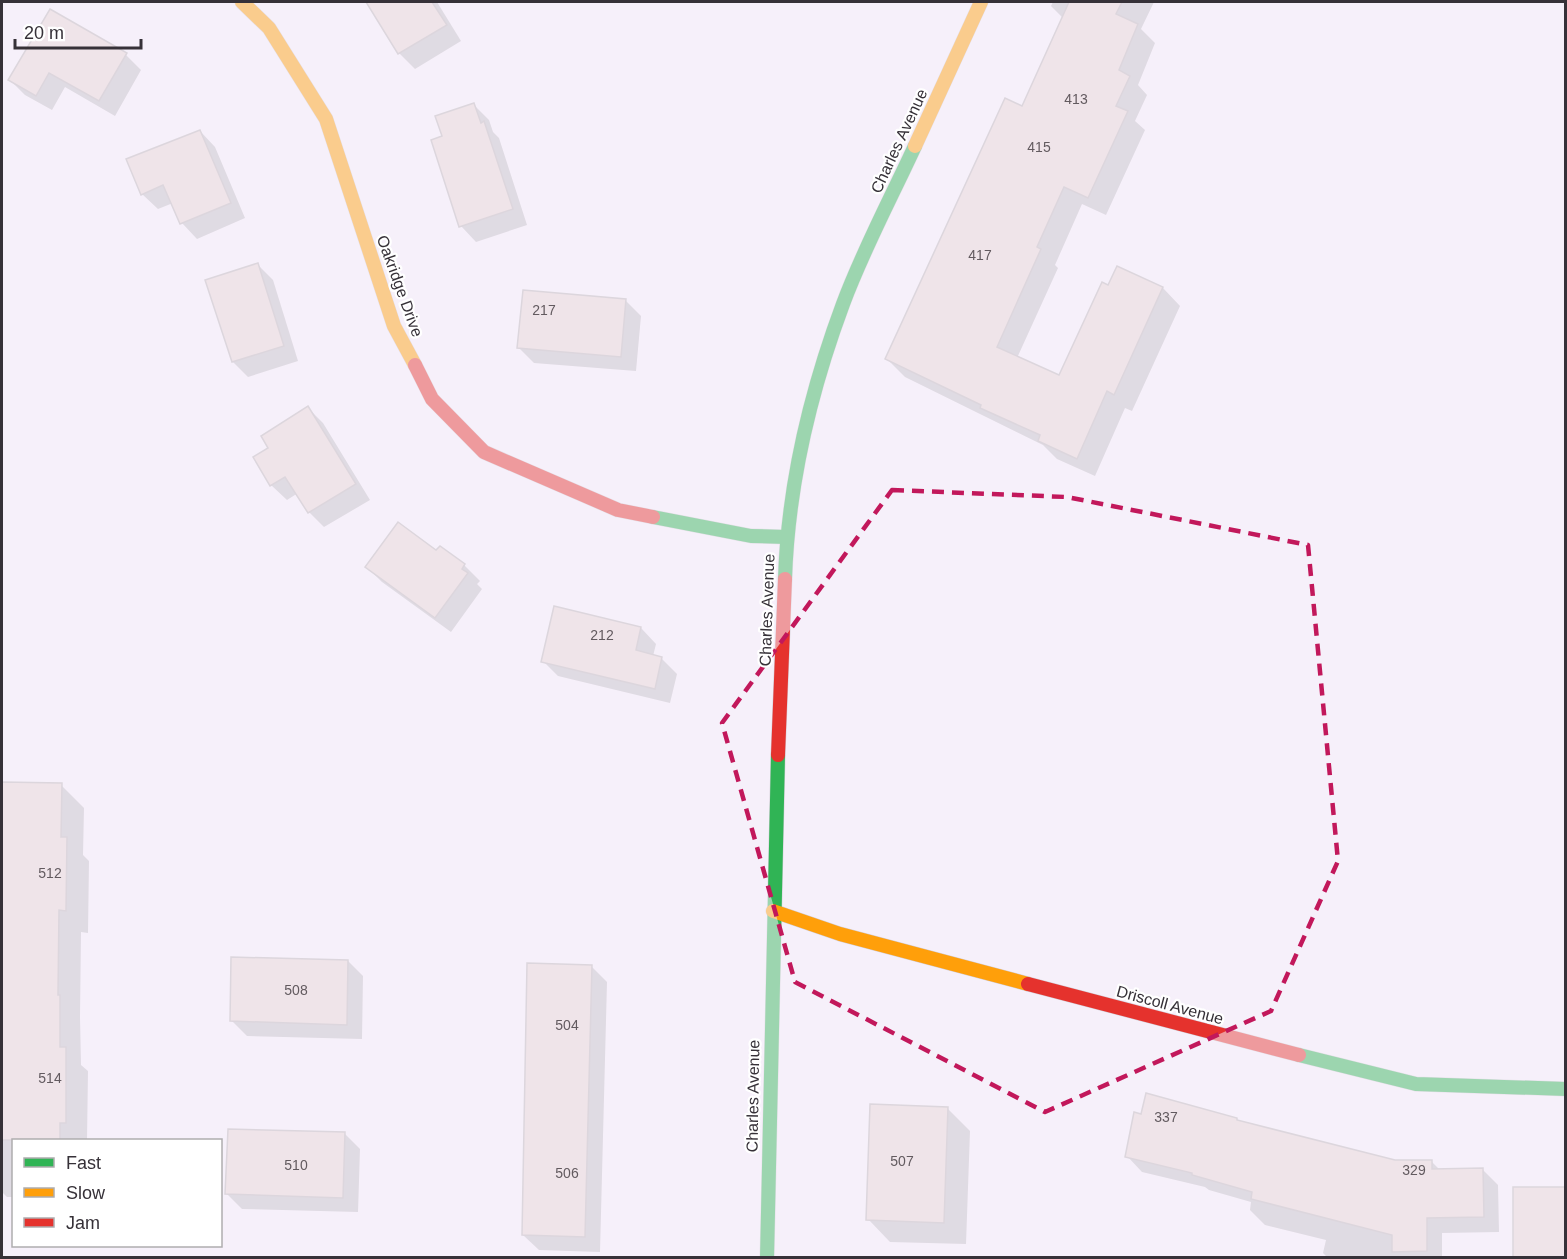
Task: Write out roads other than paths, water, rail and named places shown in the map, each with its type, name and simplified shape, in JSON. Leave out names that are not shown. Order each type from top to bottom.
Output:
[{"type":"street","name":"Oakridge Drive","points":[[242,2],[269,28],[326,119],[394,326],[432,399],[484,452],[618,510],[751,536],[786,537]]},
{"type":"street","name":"Charles Avenue","points":[[767,1257],[773,911],[786,537],[802,440],[843,303],[981,2]]},
{"type":"street","name":"Driscoll Avenue","points":[[773,911],[851,937],[1240,1041],[1416,1084],[1566,1089]]}]
